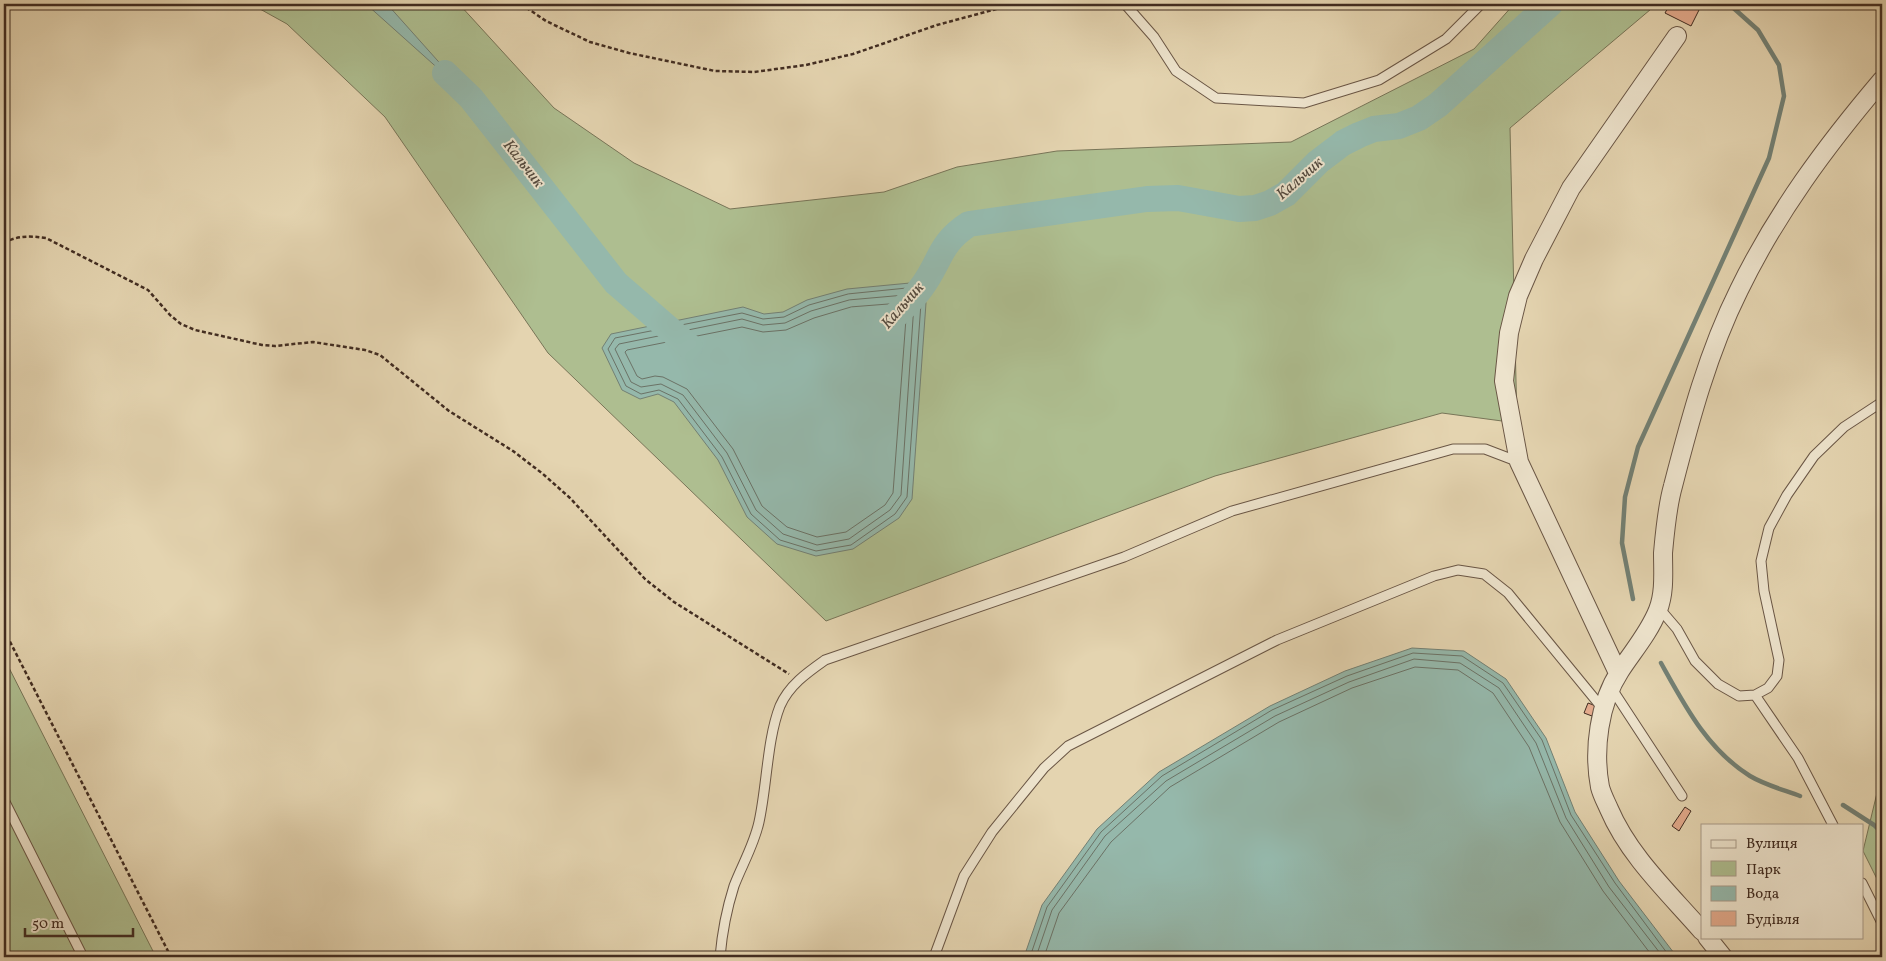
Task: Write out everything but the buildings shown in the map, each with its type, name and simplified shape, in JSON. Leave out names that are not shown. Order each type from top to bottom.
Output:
[{"type":"street","points":[[1615,681],[1519,462],[1504,381],[1509,333],[1518,296],[1534,259],[1571,188],[1676,36]]},
{"type":"street","points":[[1701,930],[1642,862],[1616,826],[1600,789],[1596,753],[1603,709],[1615,681],[1647,632],[1659,608],[1664,584],[1664,552],[1669,499],[1692,414],[1714,350],[1738,291],[1770,231],[1803,180],[1839,131],[1882,80]]},
{"type":"street","points":[[1708,938],[1723,957]]},
{"type":"lane","points":[[1124,4],[1154,37],[1176,71],[1216,98],[1304,103],[1379,80],[1446,39],[1480,4]]},
{"type":"lane","points":[[1659,608],[1677,629],[1696,661],[1718,684],[1739,696],[1755,696],[1768,688],[1777,676],[1779,660],[1764,591],[1762,561],[1769,528],[1787,496],[1814,456],[1844,427],[1882,402]]},
{"type":"lane","points":[[720,957],[734,886],[750,850],[759,823],[773,733],[780,705],[798,679],[825,660],[1124,557],[1232,511],[1453,449],[1485,449],[1519,462]]},
{"type":"lane","points":[[934,957],[964,876],[992,832],[1044,768],[1068,746],[1277,640],[1434,576],[1458,570],[1484,574],[1508,593],[1603,709]]},
{"type":"lane","points":[[1615,681],[1682,796]]},
{"type":"lane","points":[[1755,696],[1798,758],[1832,824]]},
{"type":"lane","points":[[4,800],[83,957]]},
{"type":"lane","points":[[1864,887],[1882,923]]},
{"type":"path","points":[[522,4],[546,21],[590,42],[629,53],[714,71],[754,72],[806,65],[853,54],[937,25],[1015,4]]},
{"type":"path","points":[[4,243],[28,236],[46,238],[148,290],[170,315],[181,324],[195,330],[262,345],[275,346],[313,342],[365,350],[380,356],[449,411],[513,451],[544,474],[570,498],[645,579],[674,602],[727,637],[798,679]]},
{"type":"path","points":[[4,630],[171,957]]},
{"type":"green space","points":[[251,4],[459,4],[554,108],[634,163],[730,209],[884,192],[957,167],[1057,151],[1291,142],[1474,49],[1514,4],[1657,4],[1510,128],[1517,423],[1442,413],[1215,476],[826,621],[548,353],[385,117],[287,24]]},
{"type":"green space","points":[[4,658],[156,957],[4,957]]},
{"type":"green space","points":[[1882,772],[1882,889],[1864,853]]},
{"type":"water","points":[[366,4],[387,4],[471,98]]},
{"type":"water","points":[[910,283],[921,288],[926,303],[912,499],[899,518],[853,549],[816,556],[777,544],[747,517],[718,460],[674,402],[658,394],[640,399],[622,390],[602,348],[611,334],[743,307],[764,314],[783,312],[807,300],[847,289]]},
{"type":"water","points":[[1412,648],[1464,651],[1506,679],[1546,738],[1575,812],[1619,881],[1677,957],[1024,957],[1042,905],[1097,829],[1159,772],[1270,706],[1345,671]]},
{"type":"waterway","name":"Кальчик","points":[[897,314],[928,279],[945,246],[959,231],[969,224],[1147,199],[1178,198],[1239,209],[1255,208],[1270,203],[1286,194],[1318,162],[1343,143],[1374,129],[1399,126],[1419,118],[1438,105],[1550,4]]},
{"type":"waterway","points":[[1633,599],[1622,543],[1625,497],[1638,447],[1769,158],[1784,96],[1779,65],[1758,30],[1729,4]]},
{"type":"waterway","name":"Кальчик","points":[[445,73],[471,98],[616,283],[690,347]]},
{"type":"waterway","points":[[1661,663],[1688,711],[1721,753],[1750,776],[1768,785],[1800,796]]},
{"type":"waterway","points":[[1843,805],[1874,825],[1882,833]]}]
